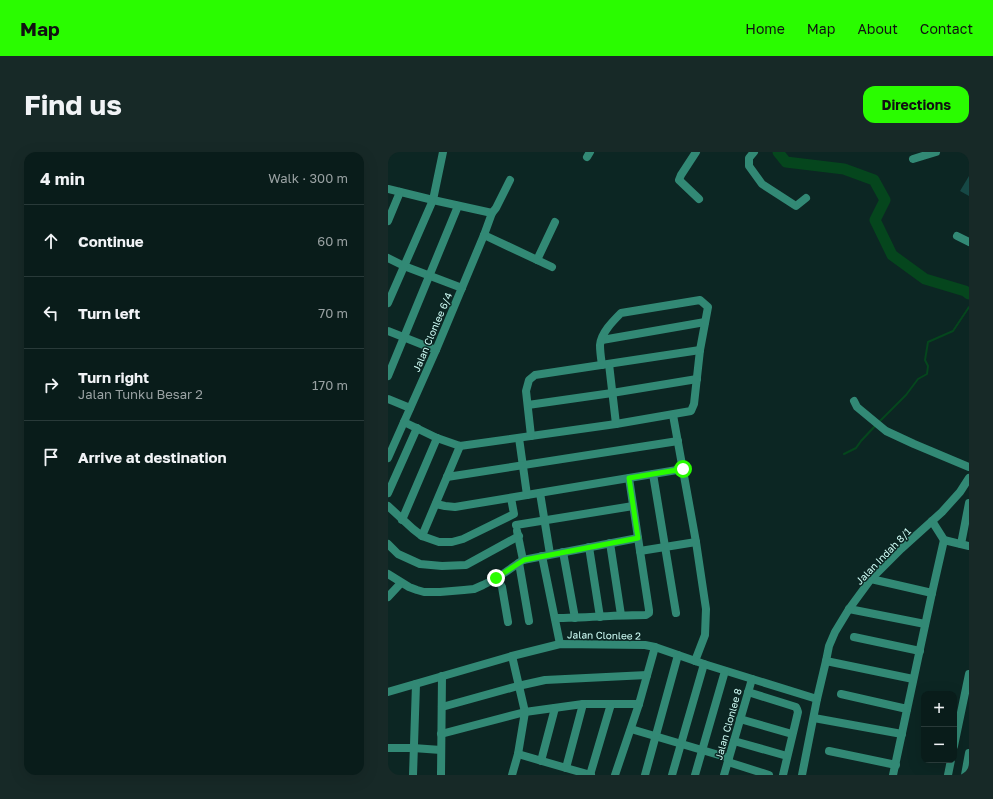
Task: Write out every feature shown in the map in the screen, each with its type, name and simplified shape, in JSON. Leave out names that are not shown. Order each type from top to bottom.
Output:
[{"type":"street","points":[[388,302],[433,200],[443,152]]},
{"type":"street","points":[[696,152],[679,180],[699,199]]},
{"type":"street","points":[[754,152],[749,158],[749,166],[762,184],[796,206],[806,198]]},
{"type":"street","points":[[912,159],[936,152]]},
{"type":"street","name":"Jalan Clonlee 6/4","points":[[388,458],[436,350],[492,213],[510,180]]},
{"type":"street","points":[[388,189],[492,213]]},
{"type":"street","points":[[388,221],[400,192]]},
{"type":"street","points":[[388,376],[458,206]]},
{"type":"street","points":[[537,260],[555,222]]},
{"type":"street","points":[[484,235],[552,267]]},
{"type":"street","points":[[957,236],[969,242]]},
{"type":"street","points":[[388,258],[404,266],[462,288]]},
{"type":"street","points":[[404,422],[438,438],[460,446],[616,424],[691,411],[694,404],[700,350],[708,306],[700,300],[621,313],[612,322],[600,344],[612,393],[616,424]]},
{"type":"street","points":[[602,340],[705,322]]},
{"type":"street","points":[[388,331],[436,350]]},
{"type":"street","points":[[531,436],[526,391],[529,380],[535,375],[700,350]]},
{"type":"street","points":[[528,405],[697,379]]},
{"type":"street","points":[[388,399],[410,408]]},
{"type":"street","points":[[854,402],[857,407],[886,431],[969,467]]},
{"type":"street","points":[[673,415],[696,542],[706,609],[704,635],[695,661]]},
{"type":"street","points":[[388,493],[417,428]]},
{"type":"street","points":[[402,520],[438,438]]},
{"type":"street","points":[[519,438],[527,495]]},
{"type":"street","points":[[447,477],[678,441]]},
{"type":"street","points":[[422,536],[460,446]]},
{"type":"street","points":[[436,504],[455,507],[683,469]]},
{"type":"street","points":[[653,474],[676,613]]},
{"type":"street","points":[[555,618],[646,615],[649,613],[629,478]]},
{"type":"street","name":"Jalan Indah 8/1","points":[[804,775],[817,699],[829,646],[835,632],[849,609],[871,579],[900,549],[942,512],[960,492],[969,478]]},
{"type":"street","points":[[540,493],[544,520],[546,555],[560,644]]},
{"type":"street","points":[[511,498],[518,536],[529,621]]},
{"type":"street","points":[[932,521],[944,540],[965,545],[969,503]]},
{"type":"street","points":[[388,506],[402,520],[422,536],[439,542],[452,542],[463,539],[514,514]]},
{"type":"street","points":[[516,525],[633,506]]},
{"type":"street","points":[[388,544],[398,554],[420,564],[442,566],[466,565],[518,536]]},
{"type":"street","points":[[388,574],[409,587],[424,592],[474,589],[496,578],[521,561],[638,538]]},
{"type":"street","points":[[894,775],[913,678],[944,540]]},
{"type":"street","points":[[640,551],[696,542]]},
{"type":"street","points":[[610,543],[621,615]]},
{"type":"street","points":[[589,547],[600,617]]},
{"type":"street","points":[[563,552],[574,618]]},
{"type":"street","points":[[496,578],[502,587],[508,622]]},
{"type":"street","points":[[871,579],[932,593]]},
{"type":"street","points":[[388,596],[401,583]]},
{"type":"street","points":[[849,609],[925,624]]},
{"type":"street","points":[[854,637],[920,651]]},
{"type":"street","name":"Jalan Clonlee 2","points":[[388,692],[512,656],[560,644],[645,645],[817,699]]},
{"type":"street","points":[[615,775],[639,704],[655,647]]},
{"type":"street","points":[[644,775],[678,655]]},
{"type":"street","points":[[512,656],[518,686],[526,712],[518,754],[512,775]]},
{"type":"street","points":[[826,661],[913,678]]},
{"type":"street","points":[[672,775],[704,664]]},
{"type":"street","points":[[695,775],[725,671]]},
{"type":"street","points":[[957,732],[969,674]]},
{"type":"street","points":[[442,708],[518,686],[545,680],[647,675]]},
{"type":"street","points":[[441,775],[442,676]]},
{"type":"street","name":"Jalan Clonlee 8","points":[[724,775],[752,679]]},
{"type":"street","points":[[413,775],[416,684]]},
{"type":"street","points":[[748,692],[796,707],[797,709],[798,712],[783,775]]},
{"type":"street","points":[[841,694],[907,709]]},
{"type":"street","points":[[441,734],[526,712],[583,704],[639,704]]},
{"type":"street","points":[[566,768],[583,704]]},
{"type":"street","points":[[518,754],[590,775],[611,704]]},
{"type":"street","points":[[541,761],[555,708]]},
{"type":"street","points":[[814,718],[902,734]]},
{"type":"street","points":[[740,719],[792,734]]},
{"type":"street","points":[[631,728],[702,750],[769,775]]},
{"type":"street","points":[[734,741],[787,756]]},
{"type":"street","points":[[388,748],[441,750]]},
{"type":"street","points":[[829,751],[896,765]]},
{"type":"street","points":[[967,769],[969,754]]},
{"type":"street","points":[[948,775],[950,763]]},
{"type":"building","points":[[969,176],[969,196],[960,191]]},
{"type":"waterway","points":[[778,152],[786,162],[844,169],[874,180],[885,200],[875,220],[892,255],[925,279],[965,291],[969,294]]},
{"type":"waterway","points":[[878,423],[906,395],[918,379],[927,374],[928,366],[925,360],[928,342],[953,331],[969,307]]},
{"type":"waterway","points":[[844,454],[856,448],[875,426]]},
{"type":"route","points":[[496,578],[524,560],[638,538],[629,478],[683,469]]}]
